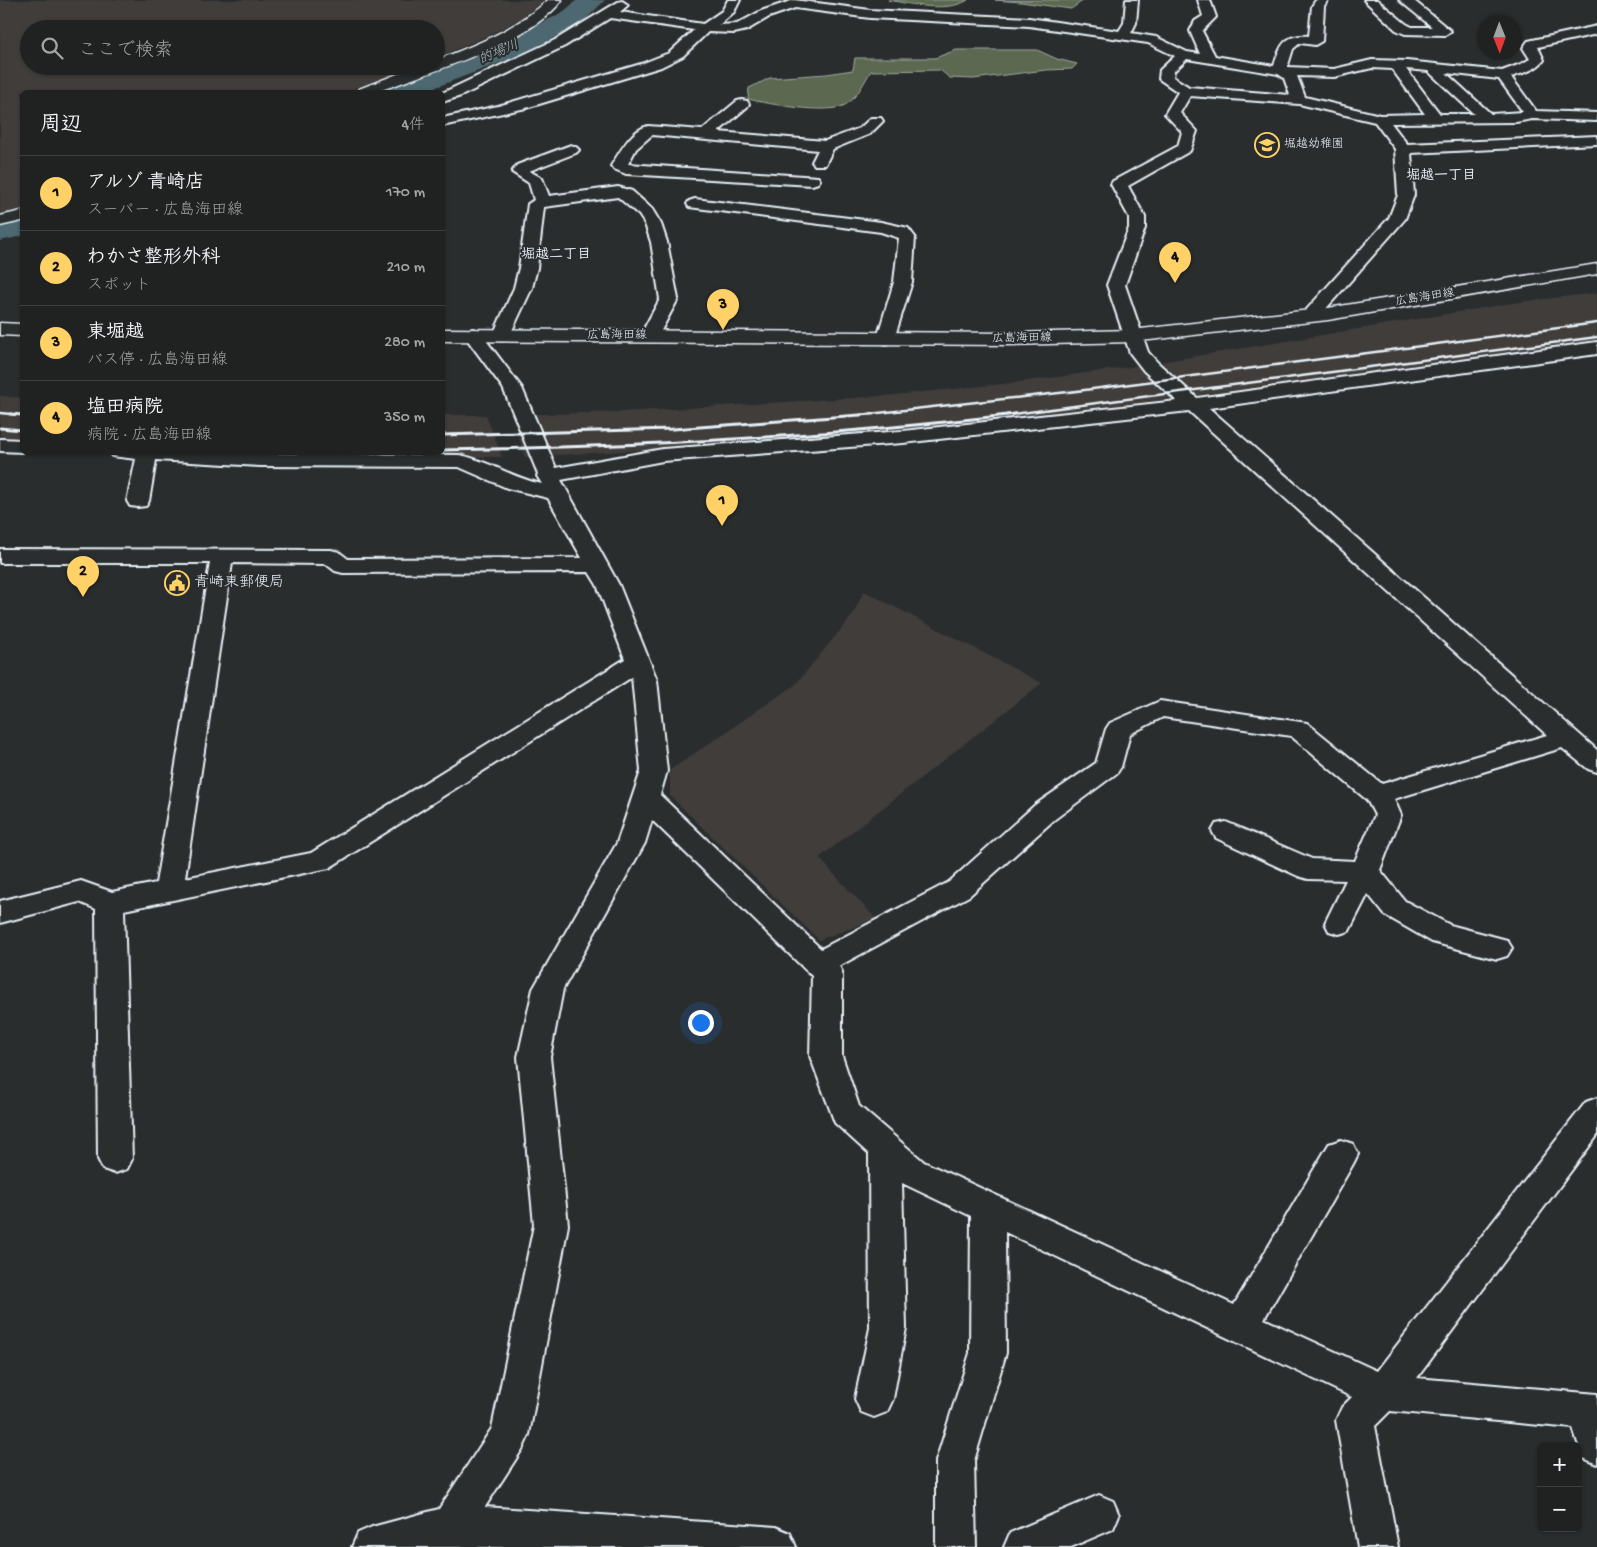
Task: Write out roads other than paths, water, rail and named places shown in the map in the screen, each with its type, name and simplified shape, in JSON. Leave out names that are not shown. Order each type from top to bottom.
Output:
[{"type":"main road","points":[[445,62],[510,33],[544,13],[556,0]]},
{"type":"main road","points":[[369,90],[408,75]]},
{"type":"main road","points":[[0,221],[20,216]]},
{"type":"main road","name":"広島海田線","points":[[445,335],[1008,339],[1132,336],[1310,316],[1597,269]]},
{"type":"main road","points":[[0,329],[20,330]]},
{"type":"street","points":[[445,97],[560,43],[628,0]]},
{"type":"street","points":[[445,122],[473,117],[512,107],[649,66],[673,56],[684,49],[705,28],[720,19],[730,9],[734,0]]},
{"type":"street","points":[[1123,35],[1130,23],[1132,0]]},
{"type":"street","points":[[1204,0],[1210,17],[1200,24],[1196,31],[1209,58]]},
{"type":"street","points":[[1299,100],[1290,76],[1282,71],[1281,65],[1287,47],[1297,39],[1315,41],[1318,6],[1322,0]]},
{"type":"street","points":[[1370,0],[1401,27],[1410,31],[1445,31],[1405,0]]},
{"type":"street","points":[[608,14],[705,28],[734,29],[742,27],[765,14],[794,4],[870,14],[1029,22],[1151,40],[1184,55],[1282,71],[1334,73],[1372,64],[1503,75],[1526,67],[1537,60],[1530,48],[1533,44],[1597,30]]},
{"type":"street","points":[[1184,55],[1167,70],[1166,79],[1186,91],[1299,100],[1380,119],[1487,118],[1532,115],[1597,117]]},
{"type":"street","points":[[1396,65],[1436,118]]},
{"type":"street","points":[[1432,68],[1487,118]]},
{"type":"street","points":[[1503,75],[1532,115]]},
{"type":"street","points":[[1186,91],[1172,114],[1190,131],[1185,148],[1119,184],[1136,218],[1137,228],[1116,285],[1139,352],[1151,367],[1566,738],[1597,763]]},
{"type":"street","points":[[705,135],[742,104]]},
{"type":"street","points":[[1310,316],[1398,219],[1406,194],[1403,149],[1380,119]]},
{"type":"street","points":[[812,180],[626,169],[619,166],[630,147],[648,130],[827,146],[865,131],[876,121]]},
{"type":"street","points":[[1403,149],[1597,140]]},
{"type":"street","points":[[799,217],[827,146]]},
{"type":"street","points":[[543,202],[536,181],[520,172],[522,168],[571,150]]},
{"type":"street","points":[[502,335],[523,288],[536,204],[618,192],[626,194],[646,212],[653,224],[659,242],[669,299],[649,336]]},
{"type":"street","points":[[695,204],[881,227],[902,232],[907,237],[903,282],[886,338]]},
{"type":"street","points":[[446,1536],[510,1435],[551,1225],[534,1057],[548,990],[631,843],[654,771],[645,680],[608,585],[552,484],[512,388],[474,335]]},
{"type":"street","points":[[166,455],[260,460],[459,461],[475,465],[519,486],[552,484],[664,455],[912,436],[1081,419],[1597,348]]},
{"type":"street","points":[[0,445],[20,446]]},
{"type":"street","points":[[138,501],[147,455]]},
{"type":"street","points":[[0,556],[331,557],[343,566],[596,564]]},
{"type":"street","points":[[169,891],[222,556]]},
{"type":"street","points":[[0,912],[82,890],[110,903],[319,861],[638,662]]},
{"type":"street","points":[[818,964],[959,889],[1045,812],[1108,767],[1119,729],[1160,709],[1298,729],[1378,796],[1388,815],[1365,871],[1339,924]]},
{"type":"street","points":[[1378,796],[1566,738]]},
{"type":"street","points":[[646,798],[827,972],[826,1056],[846,1114],[912,1172],[1383,1393],[1594,1423]]},
{"type":"street","points":[[1226,831],[1308,869],[1365,871],[1395,908],[1442,934],[1497,948]]},
{"type":"street","points":[[110,903],[115,1159]]},
{"type":"street","points":[[1378,1547],[1355,1420],[1383,1393],[1597,1111]]},
{"type":"street","points":[[874,1399],[888,1328],[885,1149]]},
{"type":"street","points":[[1241,1326],[1341,1154]]},
{"type":"street","points":[[956,1547],[955,1461],[988,1354],[988,1207]]},
{"type":"street","points":[[1024,1547],[1099,1515]]},
{"type":"street","points":[[372,1547],[446,1536],[776,1547]]},
{"type":"waterway","name":"的場川","points":[[445,74],[505,51],[571,19],[592,0]]},
{"type":"waterway","name":"的場川","points":[[404,90],[443,75]]},
{"type":"waterway","name":"的場川","points":[[0,231],[20,226]]},
{"type":"railway","points":[[861,415],[1077,391],[1597,323]]},
{"type":"railway","points":[[1006,415],[1597,337]]},
{"type":"railway","points":[[0,413],[20,415]]},
{"type":"railway","points":[[10,414],[20,415]]},
{"type":"railway","points":[[861,415],[873,414]]},
{"type":"railway","points":[[445,450],[729,440],[873,429],[1016,414]]},
{"type":"railway","points":[[445,435],[673,429],[861,415]]},
{"type":"railway","points":[[0,428],[20,430]]},
{"type":"place","name":"堀越幼稚園","points":[[1267,145]]},
{"type":"place","name":"塩田病院","points":[[1175,283]]},
{"type":"place","name":"東堀越","points":[[723,330]]},
{"type":"place","name":"アルゾ 青崎店","points":[[722,526]]},
{"type":"place","name":"青崎東郵便局","points":[[177,583]]},
{"type":"place","name":"わかさ整形外科","points":[[83,597]]},
{"type":"district","name":"堀越一丁目","points":[[1441,176]]},
{"type":"district","name":"堀越二丁目","points":[[556,255]]}]
